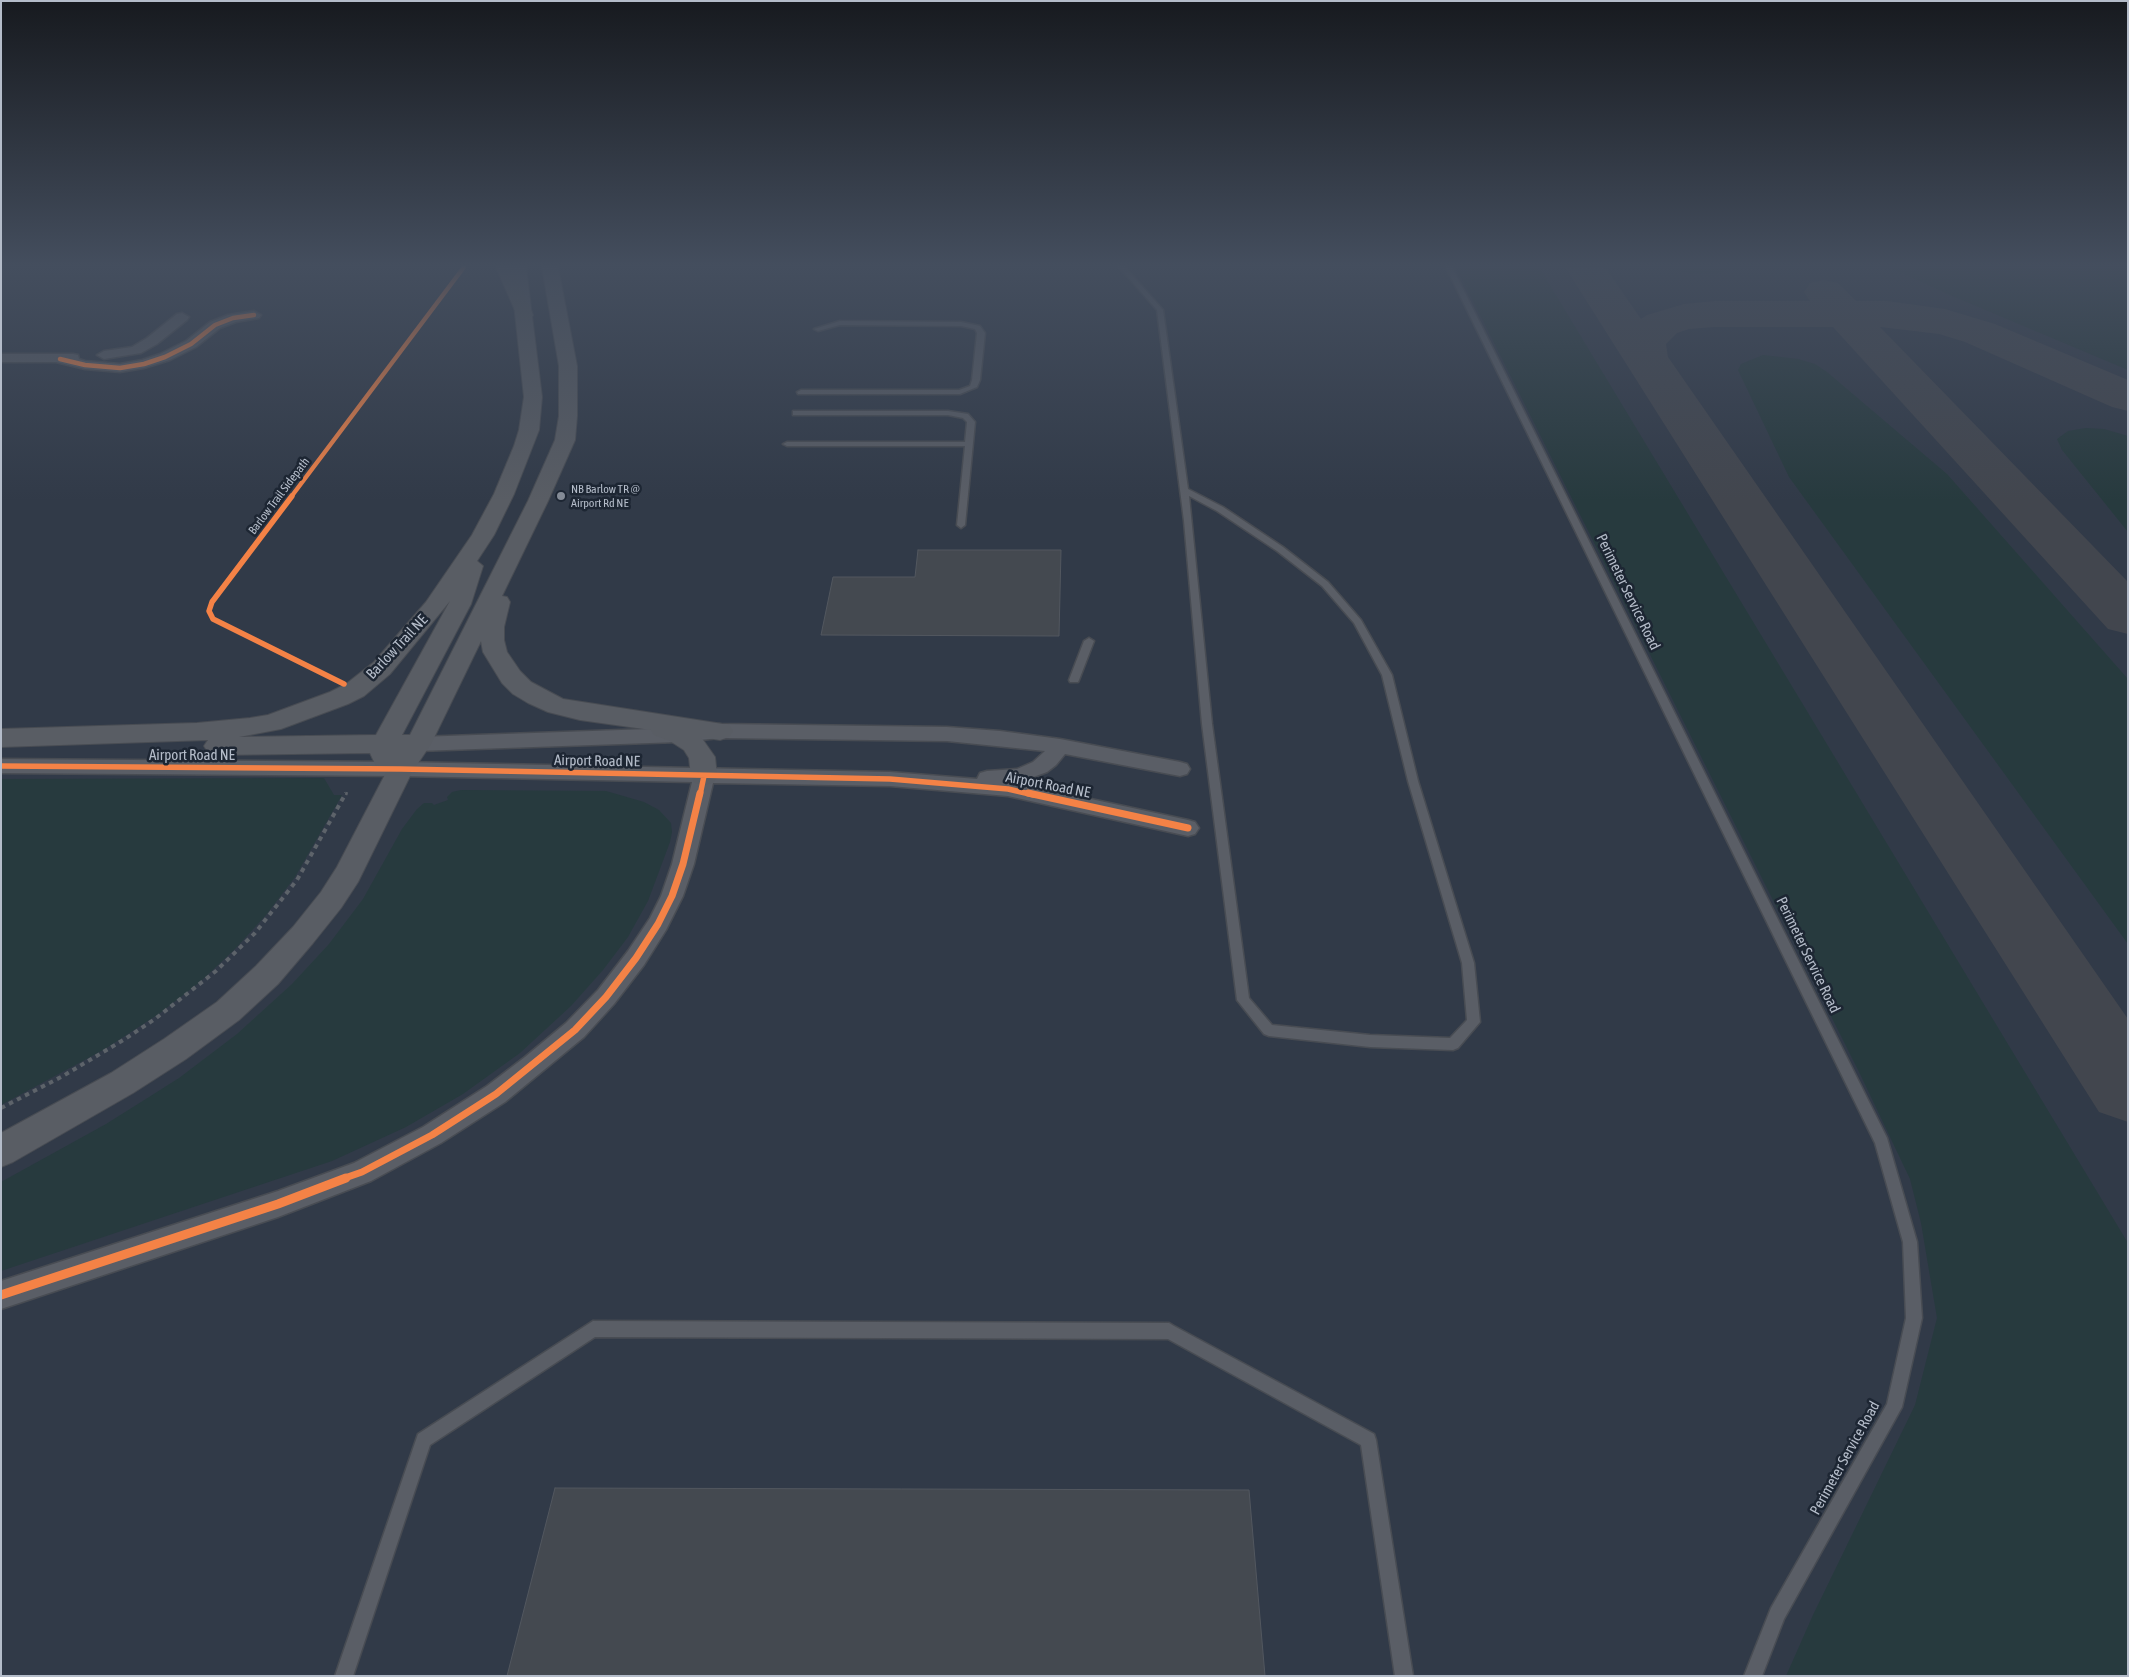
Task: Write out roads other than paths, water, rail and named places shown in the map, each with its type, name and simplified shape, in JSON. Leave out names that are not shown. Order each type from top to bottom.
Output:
[{"type":"main road","name":"Barlow Trail NE","points":[[1,738],[226,730],[272,722],[320,706],[355,690],[382,668],[399,650],[434,607],[483,535],[514,471],[529,430],[533,397],[528,345]]},
{"type":"main road","points":[[1,738],[393,757],[418,744],[514,551],[565,440],[568,416],[568,366],[564,345]]},
{"type":"main road","points":[[1,1151],[122,1083],[176,1050],[228,1011],[267,975],[304,935],[348,874],[393,757],[460,604],[483,535]]},
{"type":"main road","points":[[514,551],[492,627],[492,640],[501,665],[522,688],[556,706],[657,727],[679,735],[693,744],[702,757],[704,776]]},
{"type":"main road","points":[[614,717],[720,732]]},
{"type":"street","points":[[1,358],[60,359],[117,354],[136,350],[144,345]]},
{"type":"street","points":[[60,359],[85,365],[120,368],[144,364],[165,357],[188,345]]},
{"type":"street","points":[[418,744],[720,732],[947,734],[1000,738],[1060,746],[1180,769]]},
{"type":"street","points":[[890,779],[998,778],[1019,776],[1040,767],[1049,760],[1060,746]]},
{"type":"street","name":"Airport Road NE","points":[[1,766],[393,757],[704,776],[890,779],[1008,790],[1188,828]]},
{"type":"street","points":[[1,1295],[269,1207],[362,1172],[432,1135],[496,1094],[575,1030],[606,997],[636,958],[658,924],[672,896],[683,864],[704,776]]},
{"type":"lane","points":[[801,392],[960,392],[974,387],[980,345]]},
{"type":"lane","points":[[1165,345],[1184,490],[1208,724],[1242,1000],[1269,1030],[1370,1041],[1453,1044],[1474,1022],[1468,962],[1413,781],[1387,675],[1358,622],[1325,584],[1280,549],[1220,509],[1184,490]]},
{"type":"lane","name":"Perimeter Service Road","points":[[1488,345],[1882,1142],[1910,1242],[1914,1318],[1894,1407],[1777,1614],[1753,1676]]},
{"type":"lane","points":[[796,414],[956,414],[965,416],[971,422],[961,526]]},
{"type":"lane","points":[[787,444],[969,444]]},
{"type":"lane","points":[[1074,680],[1089,641]]},
{"type":"lane","points":[[344,1676],[424,1440],[593,1329],[1169,1331],[1368,1440],[1404,1676]]},
{"type":"place","name":"NB Barlow TR @ Airport Rd NE","points":[[561,496]]}]
